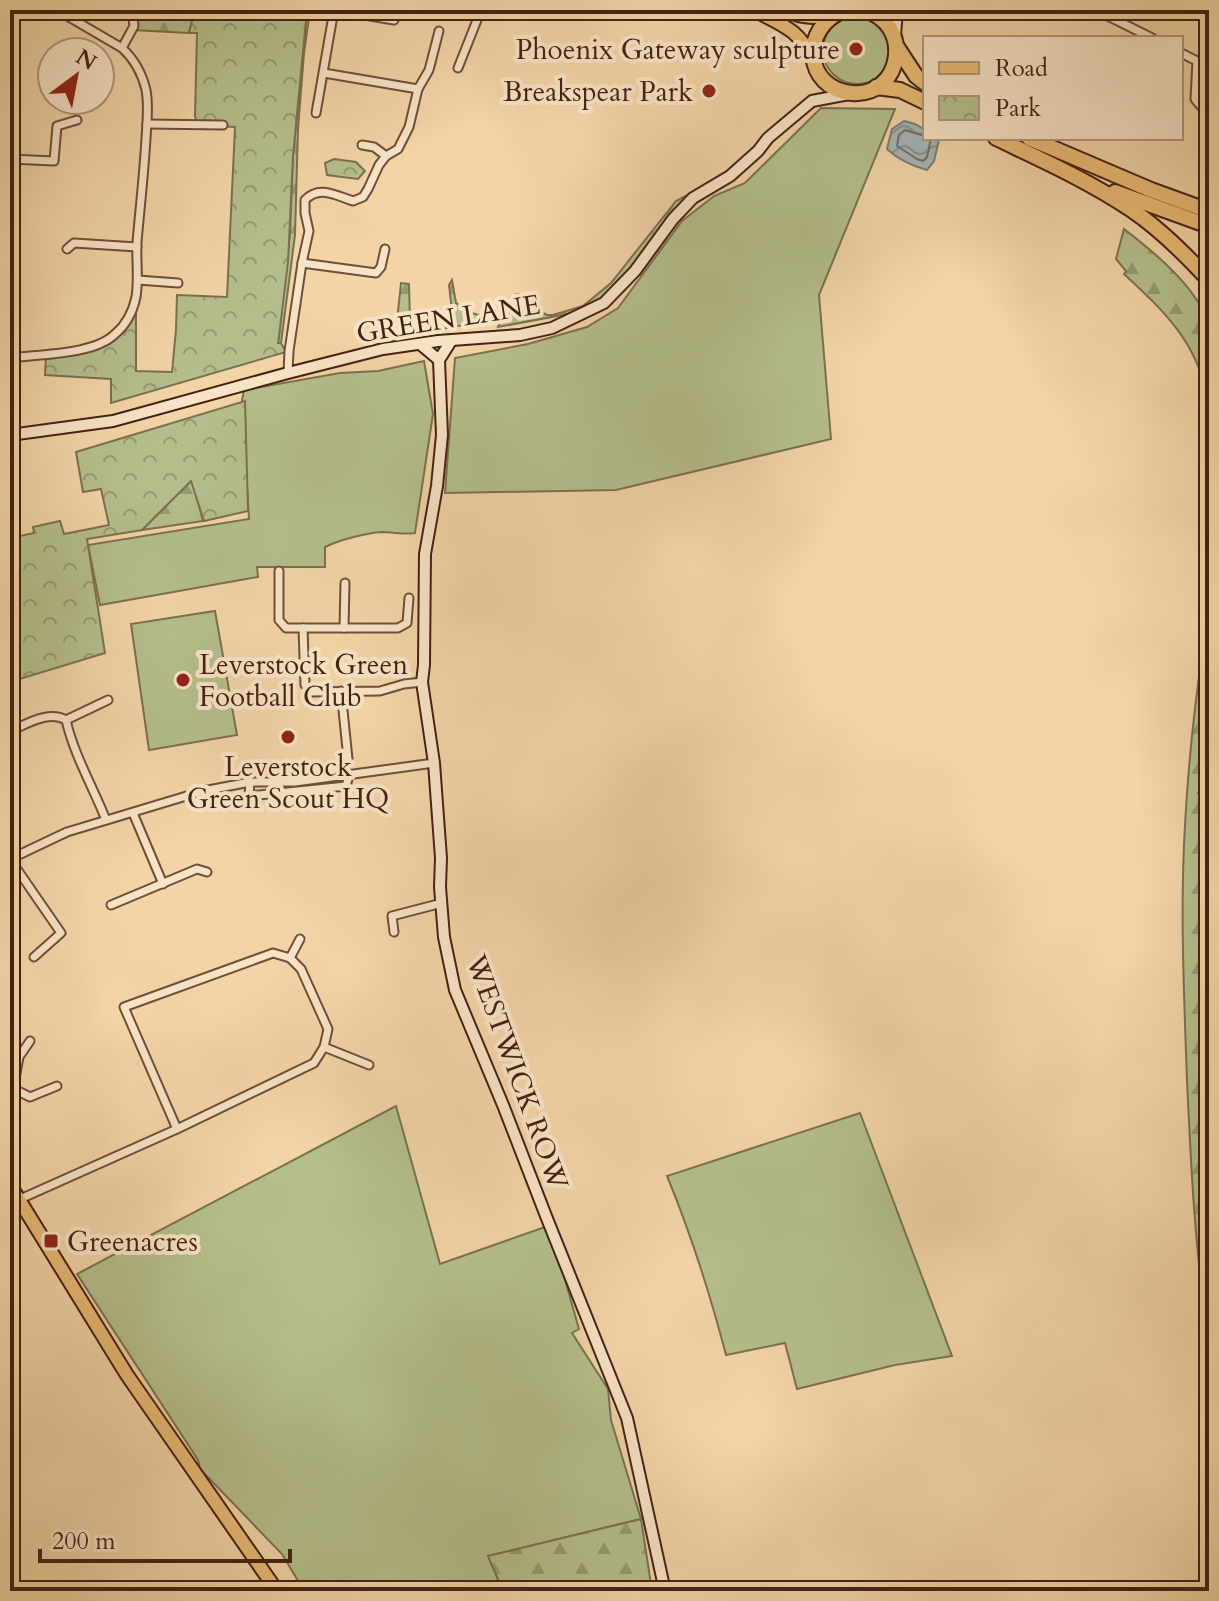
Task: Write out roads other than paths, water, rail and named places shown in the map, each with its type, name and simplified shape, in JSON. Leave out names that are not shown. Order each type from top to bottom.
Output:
[{"type":"highway","points":[[863,10],[881,18],[889,27],[916,76],[923,81]]},
{"type":"highway","points":[[840,12],[825,21],[814,40],[816,67],[827,83],[854,93],[876,87],[890,74],[897,57],[896,43]]},
{"type":"highway","points":[[876,87],[900,90],[923,101]]},
{"type":"highway","points":[[1000,140],[1084,181],[1134,211],[1178,248],[1209,280]]},
{"type":"highway","points":[[1034,140],[1209,211]]},
{"type":"highway","points":[[1114,175],[1209,202]]},
{"type":"highway","points":[[1084,181],[1209,226]]},
{"type":"main road","points":[[754,10],[795,33],[808,48],[816,67]]},
{"type":"main road","points":[[786,10],[812,18],[840,12]]},
{"type":"main road","points":[[10,1185],[127,1375],[277,1591]]},
{"type":"street","points":[[10,358],[86,349],[103,344],[127,320],[136,299],[147,124],[147,100],[142,79],[134,62],[122,48],[57,10]]},
{"type":"street","points":[[122,48],[134,26],[132,10]]},
{"type":"street","points":[[316,113],[334,10],[394,20]]},
{"type":"street","points":[[458,68],[481,10]]},
{"type":"street","points":[[896,43],[897,10]]},
{"type":"street","points":[[1096,10],[1148,36]]},
{"type":"street","points":[[288,373],[309,231],[305,200],[321,191],[353,201],[363,197],[379,165],[398,149],[409,127],[418,89],[429,70],[439,31]]},
{"type":"street","points":[[1183,54],[1197,61],[1195,99],[1209,116]]},
{"type":"street","points":[[812,101],[817,87],[816,67]]},
{"type":"street","points":[[324,73],[418,89]]},
{"type":"street","name":"GREEN LANE","points":[[10,435],[113,421],[383,349],[520,335],[552,328],[604,303],[635,271],[673,219],[693,198],[730,176],[812,101],[854,93]]},
{"type":"street","points":[[10,159],[54,161],[57,126],[77,120]]},
{"type":"street","points":[[147,124],[223,125]]},
{"type":"street","points":[[362,145],[374,147],[386,156]]},
{"type":"street","points":[[67,249],[74,243],[137,247]]},
{"type":"street","points":[[302,263],[376,273],[381,267],[385,249]]},
{"type":"street","points":[[138,280],[178,283]]},
{"type":"street","points":[[420,344],[439,360],[451,341]]},
{"type":"street","name":"WESTWICK ROW","points":[[439,360],[442,435],[425,554],[422,682],[434,763],[444,937],[455,990],[627,1418],[665,1591]]},
{"type":"street","points":[[279,571],[279,620],[286,628],[398,628],[407,623],[409,598]]},
{"type":"street","points":[[344,628],[345,583]]},
{"type":"street","points":[[303,628],[305,685],[311,692],[380,691],[422,682]]},
{"type":"street","points":[[341,691],[348,759]]},
{"type":"street","points":[[66,720],[108,700]]},
{"type":"street","points":[[10,731],[48,716],[57,715],[66,720],[76,754],[106,820]]},
{"type":"street","points":[[34,957],[61,933],[10,859],[67,832],[203,791],[250,782],[295,782],[434,763]]},
{"type":"street","points":[[250,782],[249,796],[346,786],[349,776]]},
{"type":"street","points":[[295,782],[295,791]]},
{"type":"street","points":[[133,813],[163,884]]},
{"type":"street","points":[[111,905],[197,869],[207,872]]},
{"type":"street","points":[[394,932],[392,916],[442,903]]},
{"type":"street","points":[[290,958],[300,939]]},
{"type":"street","points":[[18,1200],[177,1129],[314,1063],[324,1047],[328,1029],[301,969],[290,958],[273,953],[124,1007],[177,1129]]},
{"type":"street","points":[[30,1041],[19,1057],[15,1079],[10,1087],[30,1097],[57,1086]]},
{"type":"street","points":[[324,1047],[369,1065]]},
{"type":"water","points":[[904,121],[923,129],[923,140],[939,140],[934,161],[927,170],[906,162],[887,149],[892,129]]},
{"type":"place","name":"Phoenix Gateway sculpture","points":[[856,49]]},
{"type":"place","name":"Breakspear Park","points":[[709,91]]},
{"type":"place","name":"Leverstock Green Football Club","points":[[183,680]]},
{"type":"place","name":"Leverstock Green Scout HQ","points":[[288,737]]},
{"type":"place","name":"Greenacres","points":[[51,1241]]}]
